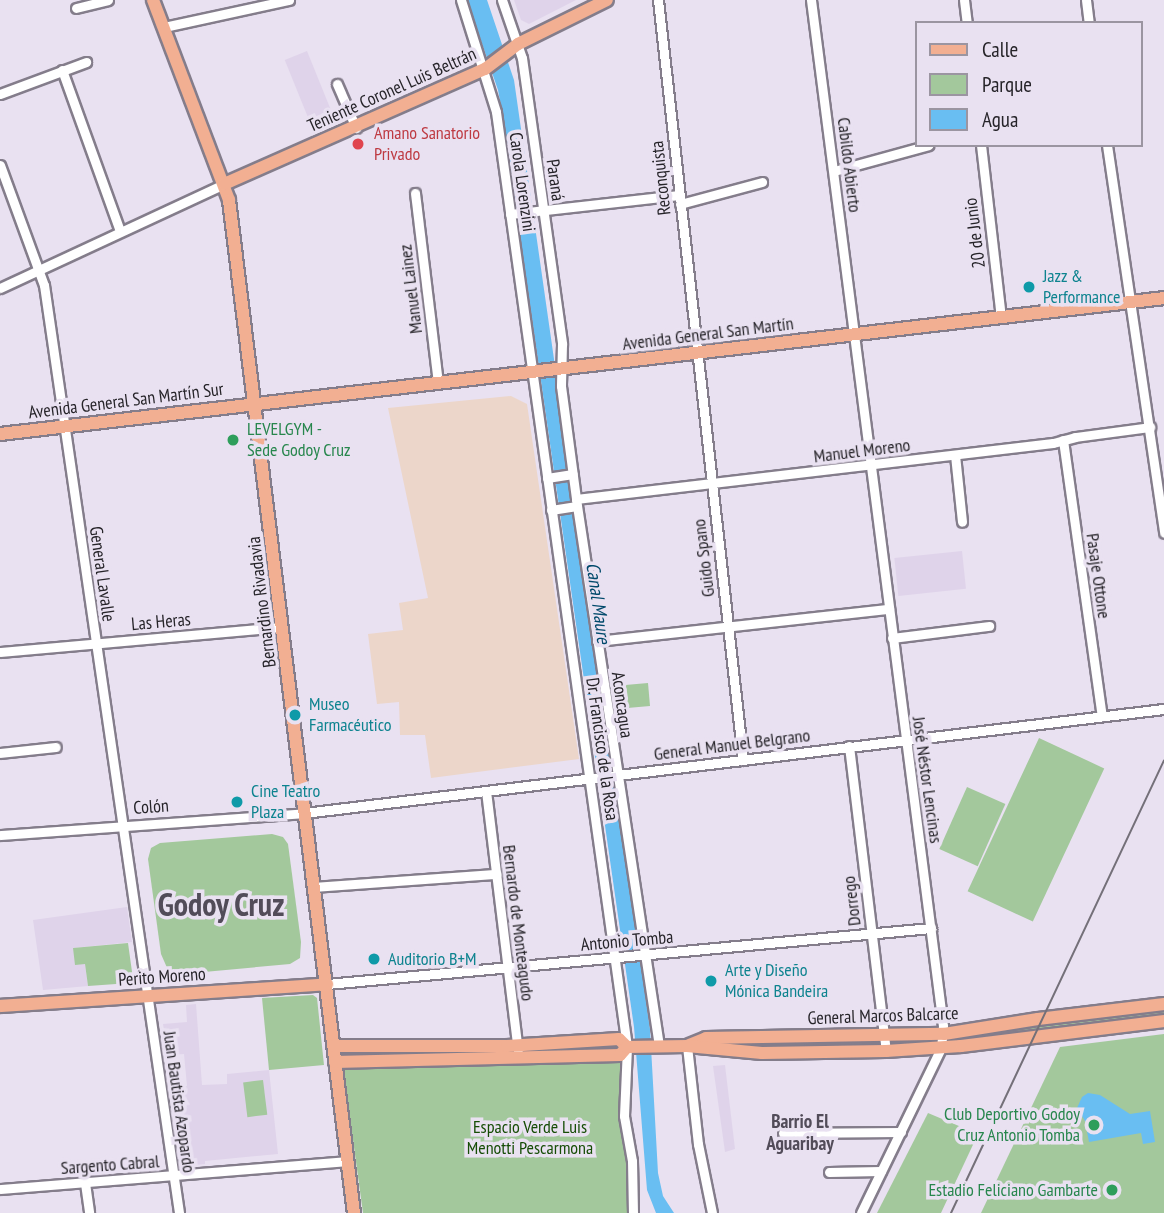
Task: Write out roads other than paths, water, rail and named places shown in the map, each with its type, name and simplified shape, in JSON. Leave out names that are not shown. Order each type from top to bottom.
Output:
[{"type":"main road","name":"Bernardino Rivadavia","points":[[153,0],[229,200],[354,1213]]},
{"type":"main road","name":"Teniente Coronel Luis Beltrán","points":[[224,184],[356,128],[487,67],[518,44],[607,0]]},
{"type":"main road","name":"Avenida General San Martín","points":[[256,403],[1164,298]]},
{"type":"main road","name":"Avenida General San Martín Sur","points":[[0,434],[256,403]]},
{"type":"main road","name":"Perito Moreno","points":[[0,1006],[327,984]]},
{"type":"main road","name":"General Marcos Balcarce","points":[[687,1045],[706,1038],[944,1034],[1038,1018],[1164,1004]]},
{"type":"main road","name":"General Marcos Balcarce","points":[[334,1046],[620,1055],[632,1047],[687,1045],[762,1054],[886,1051],[941,1048],[1164,1021]]},
{"type":"main road","name":"General Marcos Balcarce","points":[[335,1062],[519,1052]]},
{"type":"street","points":[[76,8],[108,0]]},
{"type":"street","points":[[164,27],[289,0]]},
{"type":"street","name":"Carola Lorenzini","points":[[461,0],[487,67],[496,112],[535,371]]},
{"type":"street","name":"Paraná","points":[[502,0],[518,44],[544,210],[562,344],[557,369]]},
{"type":"street","name":"Reconquista","points":[[657,0],[696,353]]},
{"type":"street","name":"Cabildo Abierto","points":[[811,0],[855,334]]},
{"type":"street","points":[[964,0],[967,21]]},
{"type":"street","points":[[1086,0],[1089,21]]},
{"type":"street","points":[[0,93],[86,62]]},
{"type":"street","points":[[62,70],[120,231]]},
{"type":"street","points":[[337,84],[356,128]]},
{"type":"street","points":[[834,171],[922,147]]},
{"type":"street","name":"20 de Junio","points":[[981,147],[1001,317]]},
{"type":"street","points":[[1107,147],[1164,533]]},
{"type":"street","name":"General Lavalle","points":[[0,165],[29,250],[39,270],[65,427],[148,995]]},
{"type":"street","points":[[513,214],[679,199],[762,182]]},
{"type":"street","points":[[0,288],[224,184]]},
{"type":"street","name":"Manuel Lainez","points":[[415,193],[438,382]]},
{"type":"street","name":"José Néstor Lencinas","points":[[855,334],[944,1034],[941,1048],[861,1213]]},
{"type":"street","name":"Guido Spano","points":[[696,353],[743,760]]},
{"type":"street","name":"Aconcagua","points":[[557,369],[655,1046]]},
{"type":"street","name":"Dr. Francisco de la Rosa","points":[[535,371],[632,1047],[625,1116],[632,1161],[633,1213]]},
{"type":"street","name":"Manuel Moreno","points":[[555,509],[711,483],[872,466],[1150,427]]},
{"type":"street","name":"Pasaje Ottone","points":[[1063,440],[1102,716]]},
{"type":"street","points":[[955,455],[962,522]]},
{"type":"street","points":[[551,478],[571,475]]},
{"type":"street","points":[[597,640],[889,609]]},
{"type":"street","points":[[892,638],[989,626]]},
{"type":"street","name":"Las Heras","points":[[0,652],[282,627]]},
{"type":"street","name":"General Manuel Belgrano","points":[[304,813],[1164,708]]},
{"type":"street","name":"Dorrego","points":[[849,746],[886,1051]]},
{"type":"street","points":[[0,753],[56,747]]},
{"type":"street","name":"Bernardo de Monteagudo","points":[[486,791],[519,1052]]},
{"type":"street","name":"Colón","points":[[0,835],[304,813]]},
{"type":"street","points":[[314,887],[496,874]]},
{"type":"street","name":"Antonio Tomba","points":[[327,984],[931,928]]},
{"type":"street","name":"Juan Bautista Azopardo","points":[[148,995],[179,1213]]},
{"type":"street","points":[[687,1045],[698,1144],[712,1213]]},
{"type":"street","points":[[783,1133],[901,1132]]},
{"type":"street","name":"Sargento Cabral","points":[[0,1189],[347,1161]]},
{"type":"street","points":[[829,1172],[881,1171]]},
{"type":"street","points":[[85,1183],[89,1213]]},
{"type":"water","points":[[467,0],[487,0],[514,80],[650,1029],[658,1173],[663,1196],[674,1213],[656,1213],[647,1190],[634,1027],[503,117],[498,90]]},
{"type":"water","points":[[1088,1093],[1100,1095],[1130,1114],[1150,1111],[1155,1142],[1143,1144],[1141,1133],[1089,1142],[1085,1121],[1077,1108],[1082,1097]]},
{"type":"tram line","points":[[951,1213],[1164,761]]},
{"type":"place","name":"Amano Sanatorio Privado","points":[[358,144]]},
{"type":"place","name":"Jazz & Performance","points":[[1029,287]]},
{"type":"place","name":"LEVELGYM - Sede Godoy Cruz","points":[[233,440]]},
{"type":"place","name":"Museo Farmacéutico","points":[[295,715]]},
{"type":"place","name":"Cine Teatro Plaza","points":[[237,802]]},
{"type":"place","name":"Auditorio B+M","points":[[374,959]]},
{"type":"place","name":"Arte y Diseño Mónica Bandeira","points":[[711,981]]},
{"type":"place","name":"Club Deportivo Godoy Cruz Antonio Tomba","points":[[1094,1125]]},
{"type":"place","name":"Estadio Feliciano Gambarte","points":[[1112,1190]]},
{"type":"district","name":"Godoy Cruz","points":[[221,904]]},
{"type":"district","name":"Barrio El Aguaribay","points":[[800,1133]]},
{"type":"water label","name":"Canal Maure","points":[[598,603]]},
{"type":"park label","name":"Espacio Verde Luis Menotti Pescarmona","points":[[530,1138]]}]
